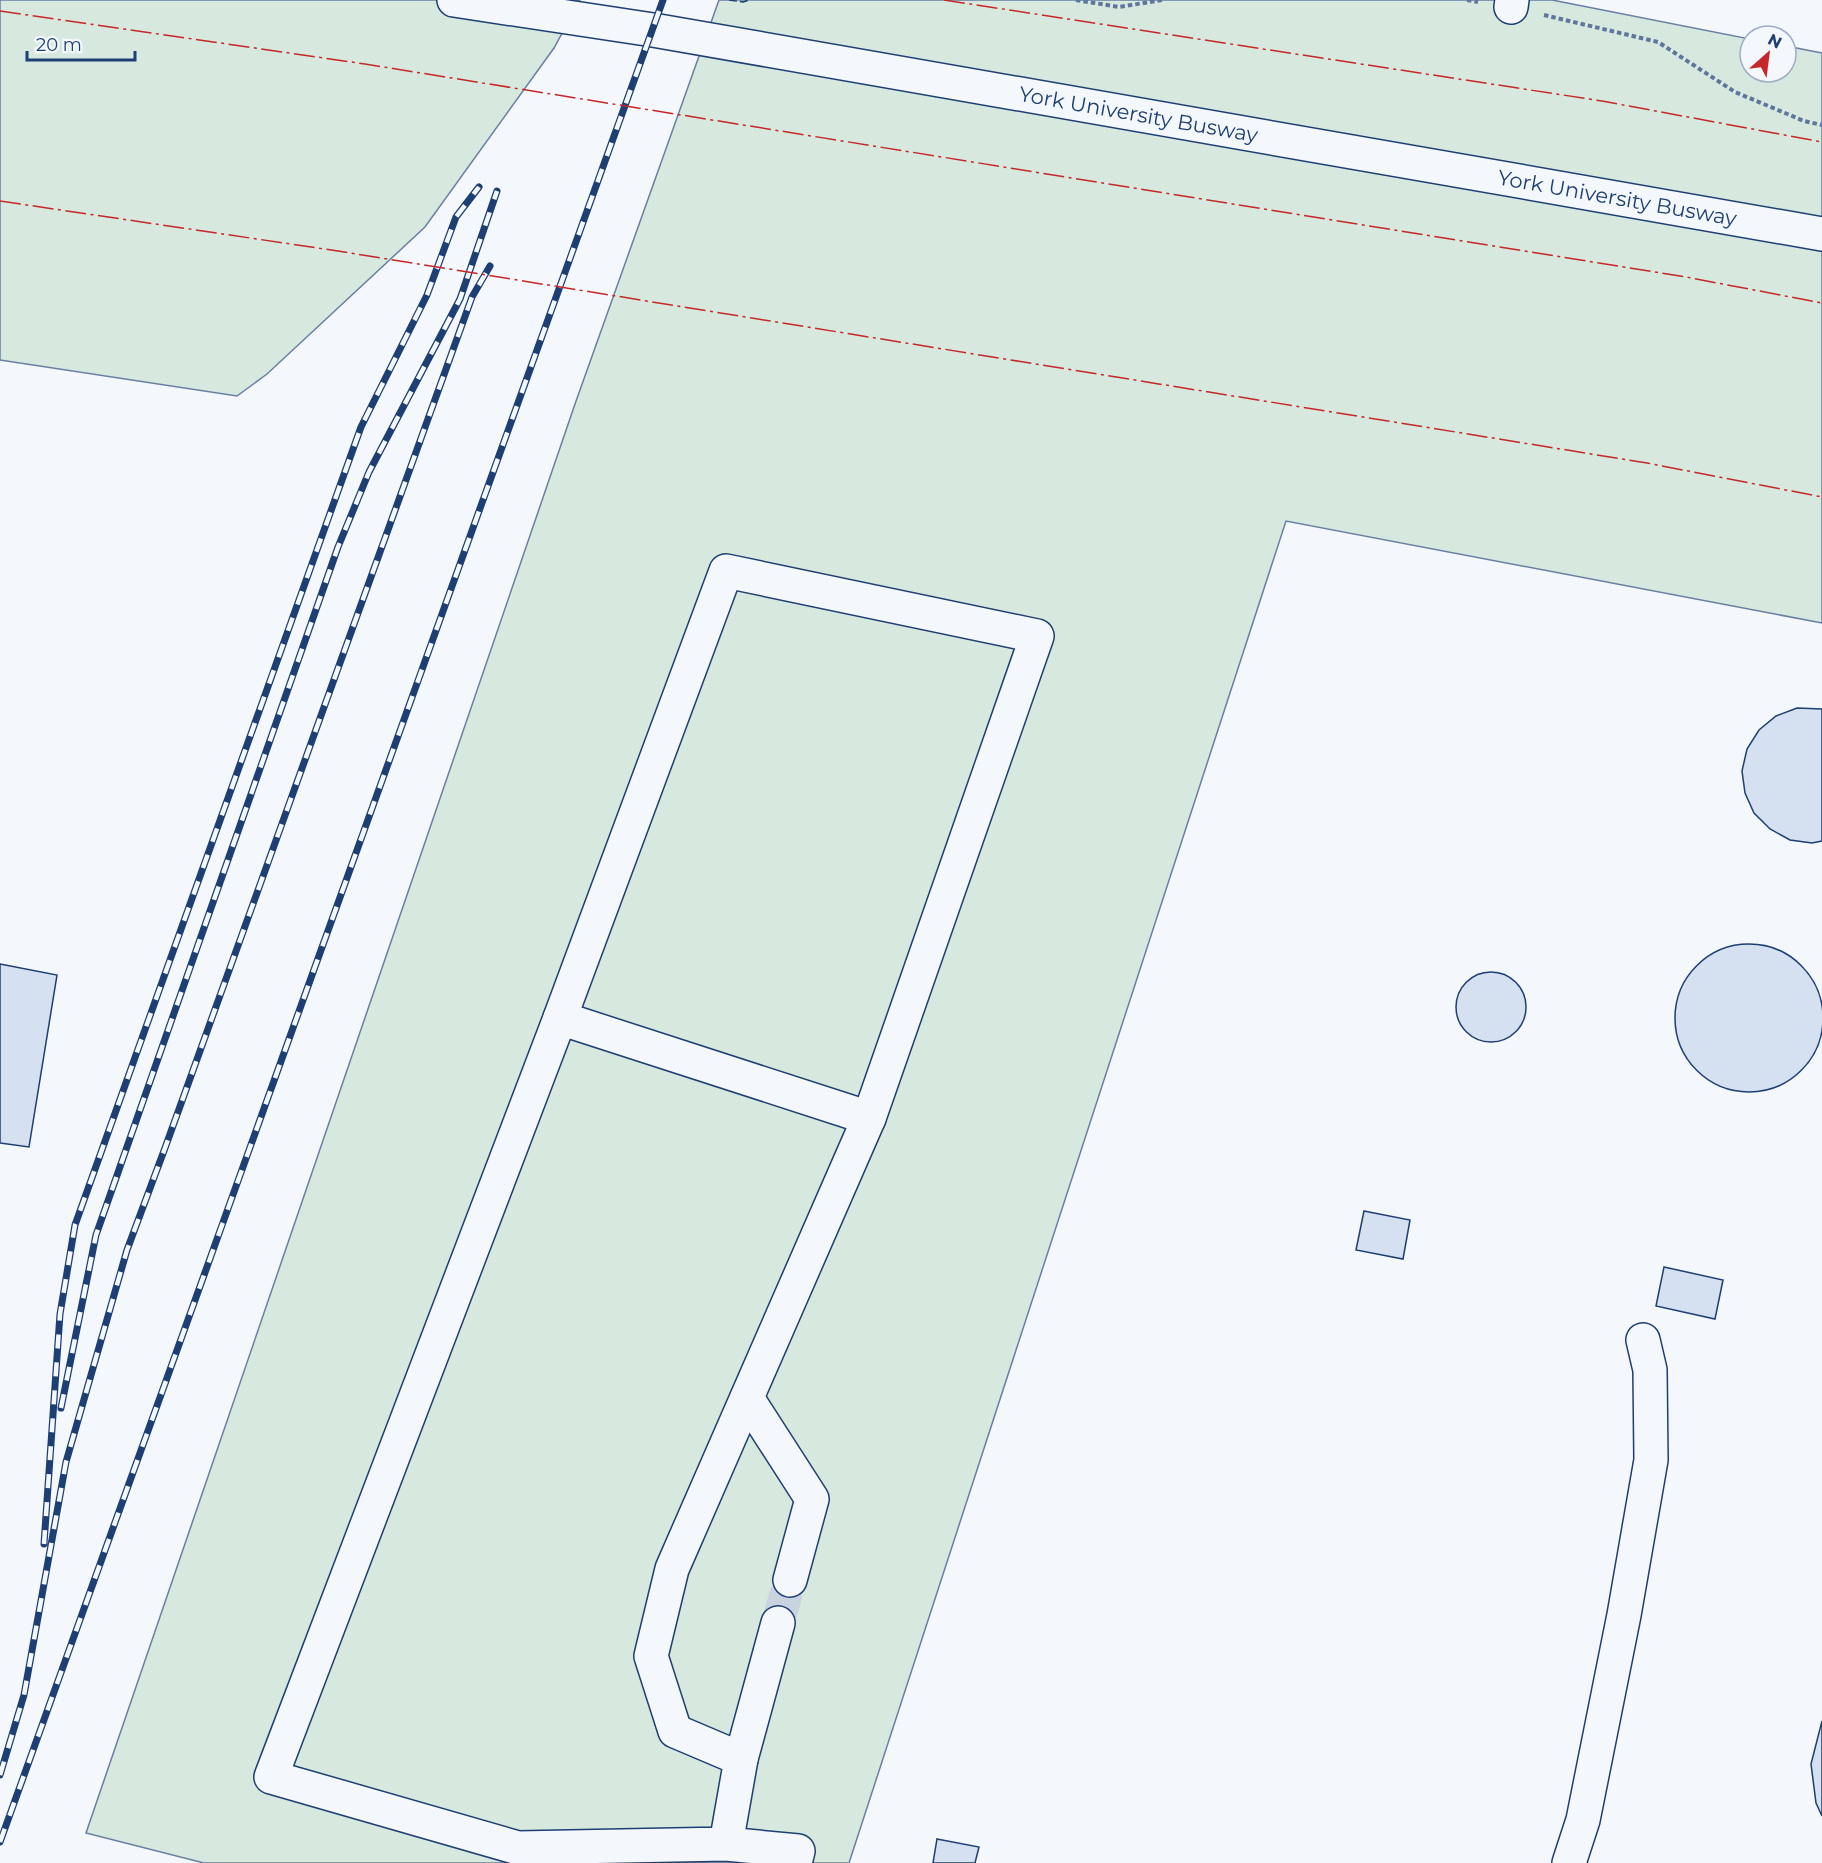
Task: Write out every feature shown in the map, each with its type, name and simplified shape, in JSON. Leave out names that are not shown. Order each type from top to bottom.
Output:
[{"type":"lane","name":"York University Busway","points":[[454,0],[653,30],[1822,234]]},
{"type":"lane","points":[[741,1759],[675,1731],[651,1656],[672,1569],[869,1118],[1037,636],[726,571],[560,1017],[271,1777],[518,1848],[726,1844],[798,1851],[795,1863]]},
{"type":"lane","points":[[560,1017],[869,1118]]},
{"type":"lane","points":[[1569,1863],[1583,1820],[1624,1615],[1651,1460],[1650,1370],[1643,1340]]},
{"type":"lane","points":[[747,1398],[812,1499],[790,1581]]},
{"type":"lane","points":[[726,1844],[741,1759],[778,1623]]},
{"type":"path","points":[[1076,0],[1119,7],[1162,0]]},
{"type":"path","points":[[1467,0],[1512,4],[1658,42],[1735,92],[1804,121],[1822,125]]},
{"type":"shaded area","points":[[0,0],[580,0],[554,48],[425,227],[267,374],[237,396],[0,360]]},
{"type":"shaded area","points":[[719,0],[1552,0],[1738,37],[1738,84],[1798,84],[1798,48],[1822,53],[1822,623],[1286,521],[849,1863],[204,1863],[86,1833],[575,404]]},
{"type":"building","points":[[1797,708],[1822,709],[1822,841],[1812,843],[1790,840],[1770,829],[1754,813],[1745,793],[1742,771],[1747,749],[1759,730],[1776,716]]},
{"type":"building","points":[[1749,944],[1777,950],[1801,966],[1817,990],[1823,1018],[1817,1046],[1801,1070],[1777,1086],[1749,1092],[1721,1086],[1697,1070],[1681,1046],[1675,1018],[1681,990],[1697,966],[1721,950]]},
{"type":"building","points":[[0,964],[57,975],[29,1147],[0,1143]]},
{"type":"building","points":[[1498,972],[1511,978],[1520,987],[1524,993],[1526,1007],[1524,1021],[1516,1032],[1505,1040],[1484,1042],[1466,1032],[1458,1021],[1456,1000],[1466,982],[1477,974]]},
{"type":"building","points":[[1364,1211],[1410,1220],[1403,1259],[1356,1250]]},
{"type":"building","points":[[1664,1267],[1723,1280],[1715,1319],[1656,1306]]},
{"type":"building","points":[[1822,1721],[1822,1816],[1816,1803],[1811,1764]]},
{"type":"building","points":[[937,1839],[979,1847],[975,1863],[933,1863]]},
{"type":"tunnel","points":[[778,1623],[790,1580]]},
{"type":"railway","points":[[0,1842],[663,0]]},
{"type":"railway","points":[[44,1544],[60,1314],[75,1225],[361,427],[427,295],[456,217],[479,187]]},
{"type":"railway","points":[[61,1408],[96,1235],[338,547],[369,472],[460,299],[497,191]]},
{"type":"railway","points":[[0,1775],[24,1695],[66,1462],[127,1250],[472,297],[490,266]]},
{"type":"fence","points":[[729,0],[743,2],[749,0]]},
{"type":"power","points":[[944,0],[1602,101],[1822,142]]},
{"type":"power","points":[[0,11],[365,64],[1686,277],[1822,303]]},
{"type":"power","points":[[0,201],[338,251],[1647,463],[1822,497]]}]
